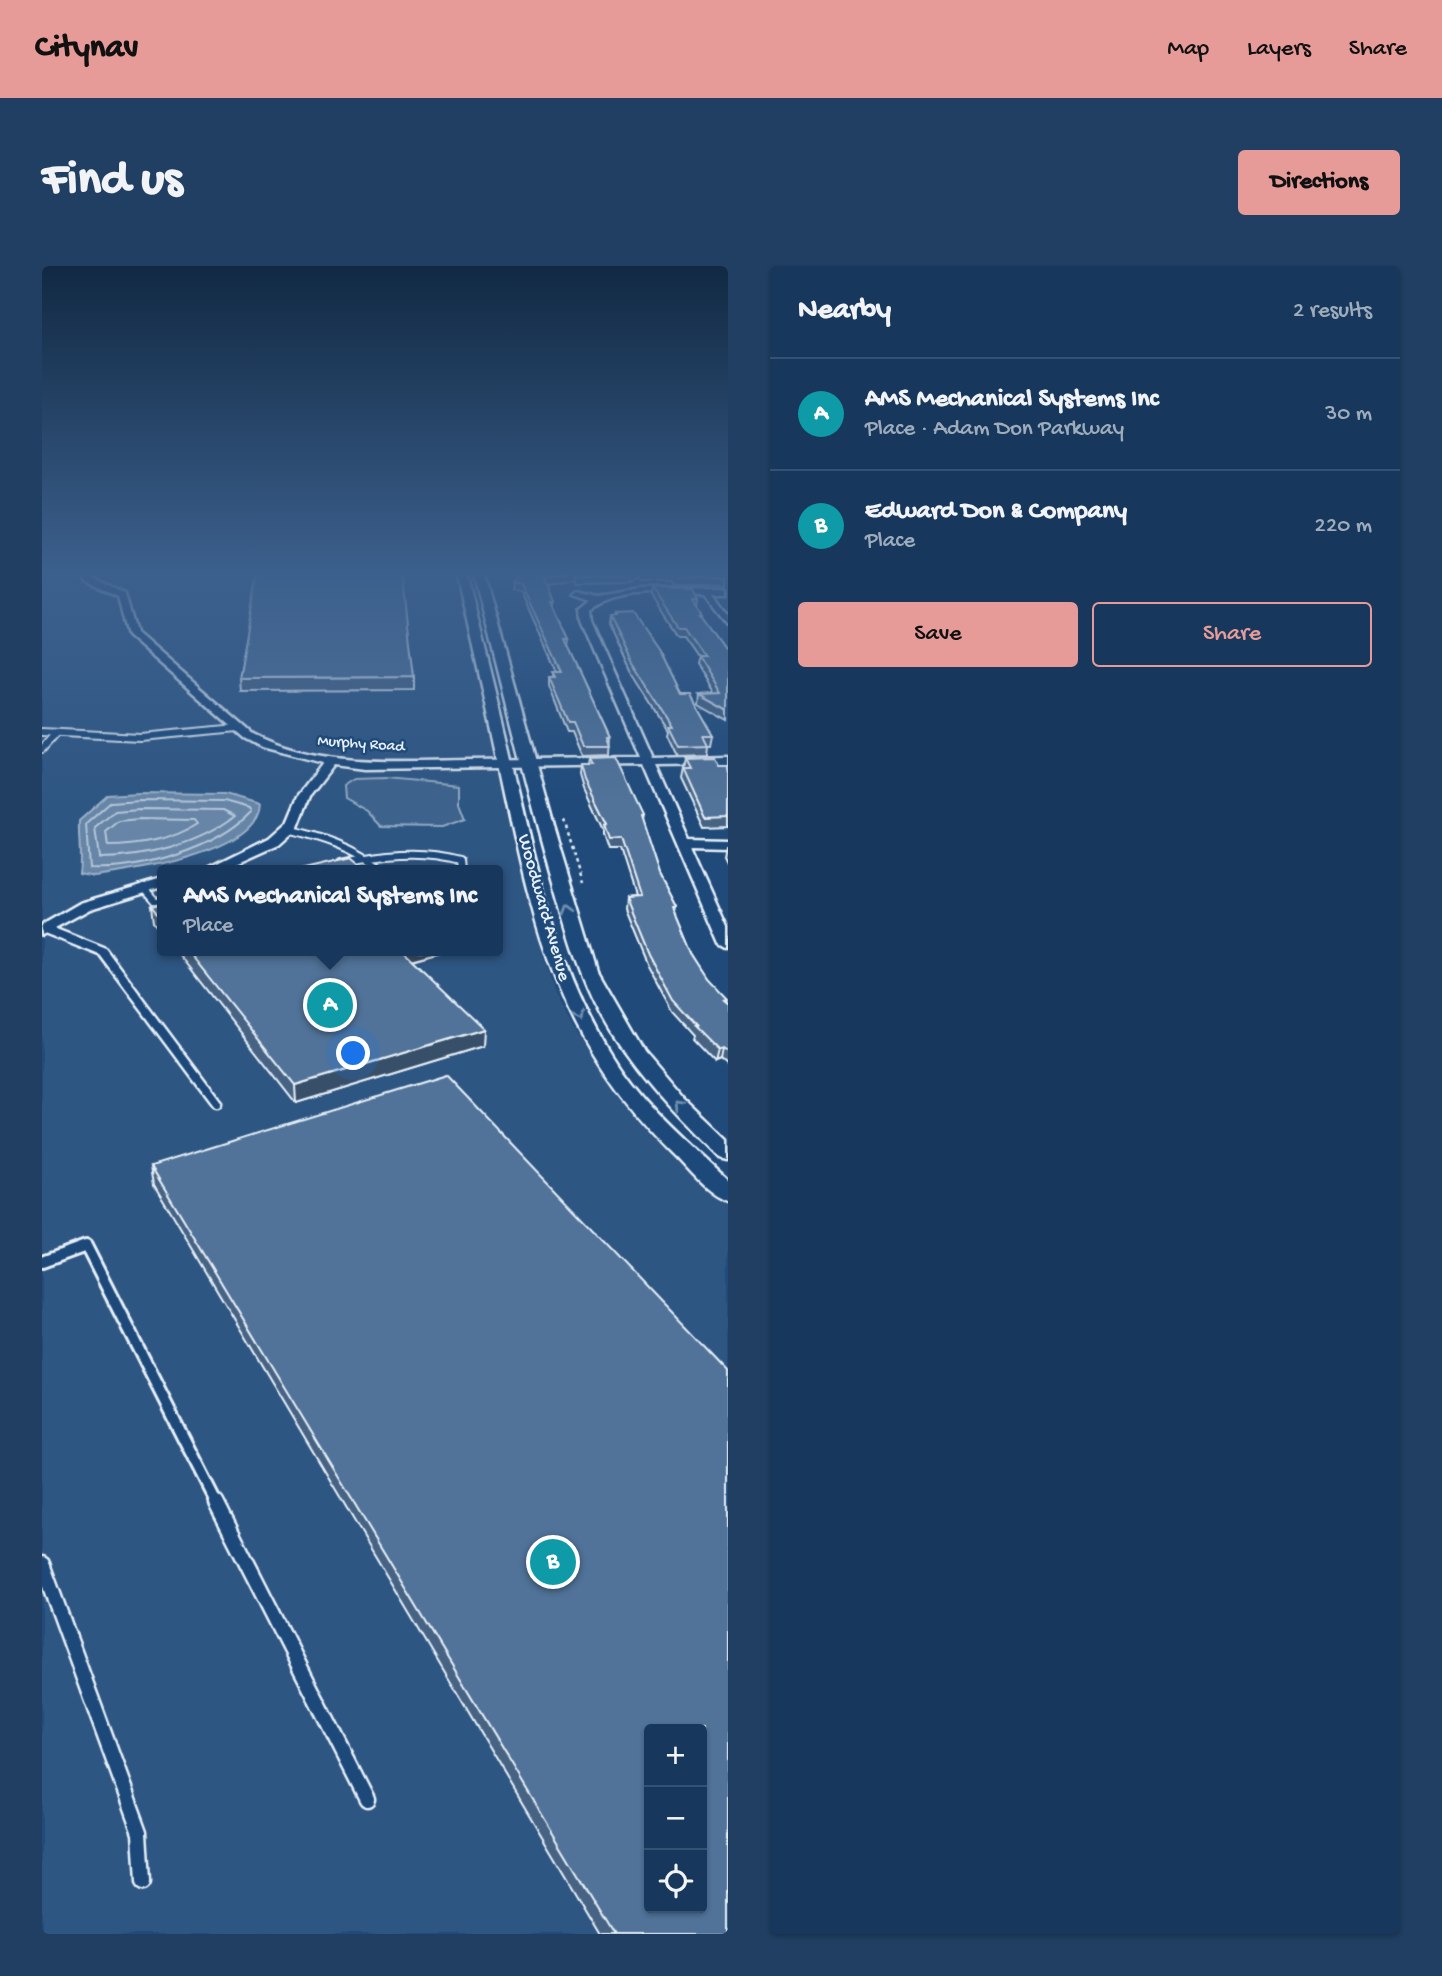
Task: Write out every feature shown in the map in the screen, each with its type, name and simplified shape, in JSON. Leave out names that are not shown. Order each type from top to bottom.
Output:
[{"type":"street","name":"Murphy Road","points":[[148,649],[238,728],[266,745],[331,761],[386,765],[728,760]]},
{"type":"street","name":"Woodward Avenue","points":[[479,649],[541,913],[557,966],[579,1015],[615,1075],[665,1131],[728,1193]]},
{"type":"street","name":"Woodward Avenue","points":[[499,649],[546,826],[589,971],[612,1016],[636,1054],[677,1102],[728,1153]]},
{"type":"street","points":[[599,649],[646,762],[728,944]]},
{"type":"street","points":[[224,865],[274,841],[293,824],[304,796],[331,761]]},
{"type":"street","points":[[683,843],[728,844]]},
{"type":"street","points":[[43,930],[85,906],[157,884]]},
{"type":"lane","points":[[42,732],[176,735],[238,728]]},
{"type":"lane","points":[[42,750],[56,733]]},
{"type":"lane","points":[[287,829],[315,834],[367,856],[378,865]]},
{"type":"lane","points":[[333,864],[367,856],[443,854],[460,860],[460,865]]},
{"type":"lane","points":[[144,887],[157,901]]},
{"type":"lane","points":[[43,930],[103,952],[216,1104]]},
{"type":"lane","points":[[42,1262],[86,1246],[367,1799]]},
{"type":"lane","points":[[42,1564],[140,1832],[143,1883]]},
{"type":"path","points":[[564,819],[585,892]]},
{"type":"shaded area","points":[[42,649],[474,649],[543,956],[556,996],[576,1034],[622,1099],[652,1133],[728,1204],[728,1934],[42,1934]]},
{"type":"shaded area","points":[[386,778],[459,785],[459,803],[465,819],[442,827],[381,826],[367,811],[344,798],[343,786],[354,779]]},
{"type":"water","points":[[225,794],[260,804],[254,821],[239,835],[217,847],[136,870],[94,876],[79,873],[79,821],[108,795]]},
{"type":"building","points":[[244,649],[411,649],[414,677],[239,678]]},
{"type":"building","points":[[551,649],[570,649],[610,737],[607,737],[610,746],[583,746],[573,722],[568,722],[549,677],[555,677],[553,672],[562,672]]},
{"type":"building","points":[[626,649],[658,649],[680,694],[690,694],[713,734],[703,734],[708,744],[678,745],[668,725],[672,725]]},
{"type":"building","points":[[699,649],[725,649],[728,653],[728,710],[699,694],[720,693],[697,656],[704,656]]},
{"type":"building","points":[[715,757],[719,765],[728,765],[728,816],[705,817],[683,768],[690,768],[685,758]]},
{"type":"building","points":[[616,758],[643,815],[641,816],[660,874],[677,907],[674,908],[693,954],[709,979],[727,998],[723,999],[728,1003],[728,1053],[722,1049],[718,1050],[673,1001],[648,954],[625,898],[640,897],[621,839],[609,840],[604,825],[607,824],[585,780],[581,765],[592,765],[589,759]]},
{"type":"building","points":[[351,858],[359,865],[321,865]]},
{"type":"building","points":[[192,956],[408,956],[484,1029],[295,1085]]},
{"type":"building","points":[[446,1075],[728,1371],[728,1934],[614,1934],[151,1166]]},
{"type":"place","name":"AMS Mechanical Systems Inc","points":[[330,1005]]},
{"type":"place","name":"Edward Don & Company","points":[[553,1562]]}]
